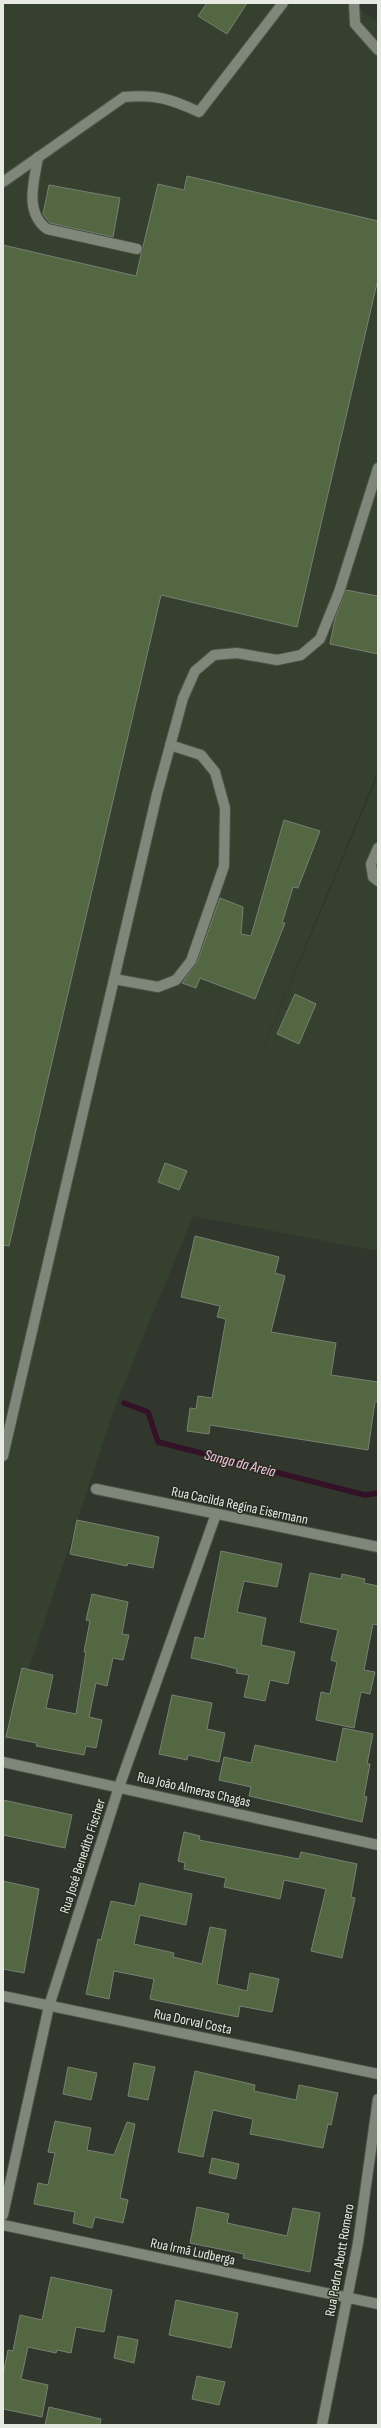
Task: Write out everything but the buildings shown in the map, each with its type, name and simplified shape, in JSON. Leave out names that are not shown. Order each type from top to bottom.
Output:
[{"type":"street","points":[[3,182],[124,97],[148,95],[171,99],[199,112],[283,3]]},
{"type":"street","points":[[354,3],[355,24],[378,50]]},
{"type":"street","points":[[38,157],[33,184],[32,209],[38,222],[47,229],[137,249]]},
{"type":"street","points":[[3,1456],[114,979],[170,745],[183,698],[195,671],[214,655],[237,653],[277,660],[301,655],[320,639],[339,592],[378,468]]},
{"type":"street","points":[[114,979],[158,987],[176,980],[191,961],[224,866],[225,808],[215,772],[201,755],[170,745]]},
{"type":"street","points":[[378,848],[371,864],[373,877],[378,881]]},
{"type":"street","name":"Rua Cacilda Regina Eisermann","points":[[96,1489],[378,1547]]},
{"type":"street","name":"Rua José Benedito Fischer","points":[[3,2215],[49,2006],[119,1787],[216,1514]]},
{"type":"street","name":"Rua João Almeras Chagas","points":[[3,1762],[378,1845]]},
{"type":"street","name":"Rua Dorval Costa","points":[[3,1996],[378,2074]]},
{"type":"street","name":"Rua Pedro Abott Romero","points":[[322,2425],[358,2243],[378,2099]]},
{"type":"street","name":"Rua Irmã Ludberga","points":[[3,2225],[378,2304]]},
{"type":"shaded area","points":[[3,3],[352,3],[378,23],[378,770],[223,1145],[378,775],[378,1251],[193,1216],[115,1406],[3,1748]]},
{"type":"waterway","name":"Sanga da Areia","points":[[124,1403],[148,1412],[158,1442],[365,1495],[378,1493]]}]
